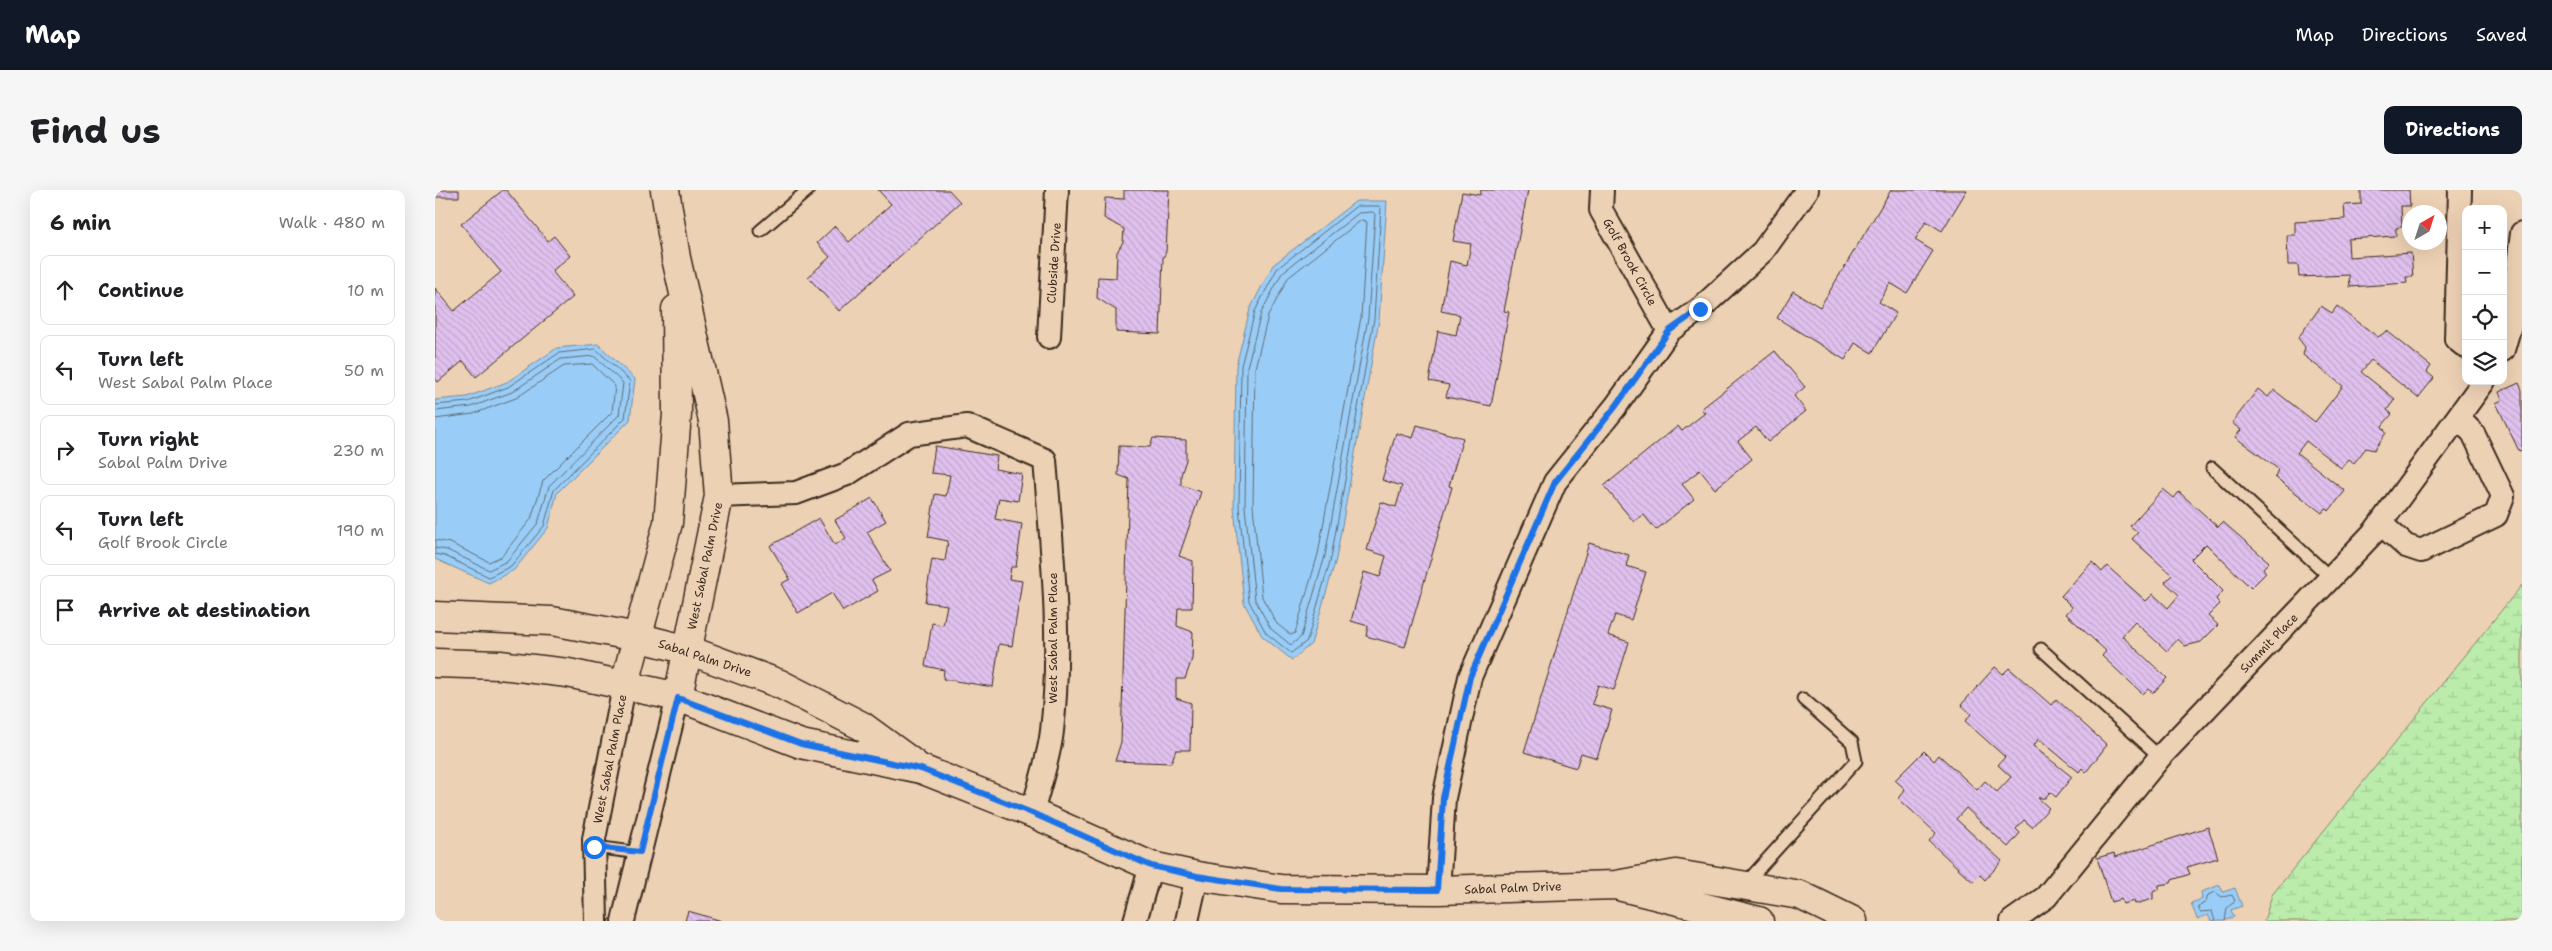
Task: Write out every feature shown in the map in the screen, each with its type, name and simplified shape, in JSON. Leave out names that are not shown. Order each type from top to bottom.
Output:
[{"type":"street","name":"West Sabal Palm Drive","points":[[665,190],[676,258],[713,421],[719,496],[678,698]]},
{"type":"street","name":"Clubside Drive","points":[[1049,337],[1057,190]]},
{"type":"street","name":"Golf Brook Circle","points":[[1602,190],[1601,210],[1669,331]]},
{"type":"street","points":[[1437,890],[1443,798],[1470,677],[1555,482],[1616,406],[1669,331],[1700,309],[1763,251],[1807,190]]},
{"type":"street","points":[[2460,190],[2456,339],[2462,344]]},
{"type":"street","points":[[2506,340],[2518,285],[2522,233]]},
{"type":"street","name":"West Sabal Palm Drive","points":[[624,687],[668,524],[677,414],[676,258]]},
{"type":"street","name":"Summit Place","points":[[2012,921],[2046,897],[2160,757],[2381,524],[2459,419],[2481,385]]},
{"type":"street","points":[[2381,524],[2406,546],[2421,551],[2496,515],[2503,496],[2473,433],[2459,419]]},
{"type":"street","name":"West Sabal Palm Place","points":[[719,496],[796,493],[847,474],[909,434],[967,426],[1045,460],[1053,555],[1055,674],[1052,733],[1032,813]]},
{"type":"street","name":"Sabal Palm Drive","points":[[435,616],[552,621],[637,637],[688,650],[780,684],[853,722],[921,769]]},
{"type":"street","name":"Sabal Palm Drive","points":[[435,663],[500,665],[568,673],[678,698],[801,744],[921,769],[1032,813],[1151,866],[1197,876],[1281,889],[1437,890],[1615,885],[1676,874],[1800,895],[1853,921]]},
{"type":"street","name":"West Sabal Palm Place","points":[[596,921],[594,847],[624,687]]},
{"type":"street","points":[[623,921],[678,698]]},
{"type":"street","points":[[1135,921],[1151,866]]},
{"type":"street","points":[[1187,921],[1197,876]]},
{"type":"street","name":"Sabal Palm Drive","points":[[1615,885],[1759,921]]},
{"type":"street","name":"Summit Place","points":[[2041,921],[2046,897]]},
{"type":"lane","points":[[760,231],[808,190]]},
{"type":"lane","points":[[2212,468],[2331,578]]},
{"type":"lane","points":[[2041,649],[2160,757]]},
{"type":"lane","points":[[1744,886],[1856,761],[1852,742],[1803,699]]},
{"type":"lane","points":[[594,847],[640,852]]},
{"type":"green space","points":[[2522,585],[2522,921],[2264,921],[2272,895]]},
{"type":"water","points":[[1356,201],[1387,201],[1379,320],[1336,559],[1311,644],[1292,660],[1262,636],[1244,603],[1234,508],[1236,366],[1250,309],[1273,265]]},
{"type":"water","points":[[598,344],[635,379],[630,420],[557,493],[548,528],[514,570],[489,583],[435,559],[435,400],[467,397],[507,382],[557,348]]},
{"type":"water","points":[[2220,885],[2223,892],[2235,888],[2242,906],[2231,910],[2234,917],[2224,921],[2211,921],[2208,915],[2197,919],[2191,903],[2202,899],[2201,892]]},
{"type":"building","points":[[435,190],[459,190],[459,197],[435,197]]},
{"type":"building","points":[[503,190],[506,190],[548,241],[554,236],[570,256],[552,271],[573,297],[476,377],[463,361],[438,382],[435,379],[435,288],[454,311],[501,272],[461,224]]},
{"type":"building","points":[[878,190],[949,190],[960,202],[839,311],[808,277],[830,257],[817,243],[835,226],[849,242],[891,204]]},
{"type":"building","points":[[1124,190],[1169,190],[1166,252],[1163,258],[1160,334],[1116,332],[1116,310],[1097,298],[1098,277],[1116,278],[1117,252],[1123,242],[1124,229],[1104,218],[1105,198],[1124,199]]},
{"type":"building","points":[[1481,190],[1528,190],[1504,311],[1509,312],[1491,406],[1446,397],[1449,385],[1429,381],[1438,331],[1456,335],[1460,315],[1441,311],[1450,261],[1467,265],[1471,244],[1453,241],[1462,192],[1480,195]]},
{"type":"building","points":[[1891,190],[1967,190],[1942,231],[1926,221],[1915,240],[1933,251],[1907,293],[1890,283],[1879,302],[1896,313],[1872,353],[1855,343],[1845,360],[1777,318],[1793,291],[1820,307]]},
{"type":"building","points":[[2361,190],[2409,190],[2410,205],[2401,206],[2402,227],[2396,228],[2396,236],[2348,239],[2349,257],[2411,253],[2413,277],[2406,277],[2407,283],[2350,287],[2349,275],[2299,277],[2298,265],[2288,265],[2287,235],[2295,235],[2295,222],[2345,219],[2344,205],[2361,204]]},
{"type":"building","points":[[2321,306],[2332,313],[2337,306],[2378,337],[2387,331],[2431,366],[2427,372],[2434,378],[2418,398],[2371,360],[2361,372],[2395,399],[2387,410],[2392,414],[2382,426],[2386,433],[2374,450],[2366,448],[2354,463],[2349,459],[2341,468],[2306,441],[2297,453],[2345,491],[2329,511],[2326,508],[2322,513],[2275,477],[2278,469],[2235,437],[2241,430],[2232,423],[2258,389],[2268,397],[2274,390],[2315,422],[2343,386],[2303,355],[2305,347],[2298,338]]},
{"type":"building","points":[[1775,351],[1805,387],[1794,396],[1806,411],[1768,442],[1756,427],[1738,441],[1752,459],[1715,489],[1700,470],[1682,484],[1694,499],[1656,530],[1643,514],[1634,522],[1604,486],[1678,426],[1682,431],[1705,413],[1701,409]]},
{"type":"building","points":[[2519,383],[2522,390],[2522,450],[2519,451],[2496,403],[2502,400],[2499,392]]},
{"type":"building","points":[[1417,425],[1463,438],[1449,486],[1452,487],[1405,647],[1366,636],[1368,626],[1351,621],[1364,572],[1380,577],[1386,556],[1367,550],[1381,502],[1396,507],[1402,486],[1382,480],[1396,433],[1413,438]]},
{"type":"building","points":[[1153,438],[1186,440],[1186,460],[1181,475],[1181,485],[1201,492],[1179,556],[1193,561],[1192,608],[1178,608],[1177,626],[1193,632],[1192,659],[1185,679],[1176,679],[1176,698],[1191,703],[1190,750],[1176,750],[1171,763],[1115,761],[1121,742],[1129,479],[1118,475],[1119,446],[1150,447]]},
{"type":"building","points":[[935,446],[997,456],[995,469],[1022,474],[1018,501],[999,498],[995,519],[1022,524],[1016,567],[1011,567],[1009,579],[1022,581],[1012,646],[999,644],[993,687],[943,679],[944,670],[925,666],[932,623],[943,625],[947,605],[925,602],[932,559],[945,561],[948,541],[928,537],[935,494],[946,496],[950,475],[931,473]]},
{"type":"building","points":[[2163,489],[2174,498],[2179,492],[2218,527],[2223,522],[2269,562],[2263,568],[2266,573],[2251,588],[2206,544],[2191,559],[2223,591],[2216,599],[2220,604],[2208,616],[2218,625],[2201,642],[2185,646],[2178,639],[2167,651],[2135,622],[2122,636],[2167,678],[2153,693],[2148,689],[2143,694],[2102,656],[2106,651],[2066,614],[2072,607],[2061,596],[2092,562],[2102,572],[2107,566],[2146,601],[2153,594],[2168,608],[2179,595],[2165,582],[2172,575],[2132,539],[2138,532],[2130,526]]},
{"type":"building","points":[[872,498],[886,521],[867,532],[890,571],[872,580],[878,591],[843,611],[832,593],[798,613],[781,584],[790,579],[770,546],[819,518],[835,545],[846,538],[835,520]]},
{"type":"building","points":[[1589,543],[1629,555],[1626,566],[1646,572],[1631,620],[1615,615],[1608,635],[1629,642],[1614,690],[1598,685],[1592,704],[1612,710],[1597,758],[1581,753],[1576,768],[1524,752]]},
{"type":"building","points":[[1995,667],[2003,674],[2009,668],[2051,705],[2056,699],[2107,745],[2086,772],[2082,768],[2079,772],[2039,739],[2033,746],[2072,777],[2056,797],[2050,792],[2045,798],[2038,798],[2049,808],[2032,827],[2024,820],[2016,829],[2020,833],[2008,847],[1966,808],[1956,819],[2002,861],[1985,880],[1980,875],[1973,882],[1929,841],[1936,833],[1899,799],[1905,789],[1895,780],[1924,751],[1934,761],[1939,755],[1977,790],[1985,781],[1997,792],[2011,777],[1998,765],[2005,757],[1965,721],[1971,714],[1961,705]]},
{"type":"building","points":[[2208,827],[2218,858],[2187,867],[2190,874],[2172,880],[2171,883],[2159,885],[2159,889],[2153,892],[2153,899],[2135,904],[2134,901],[2123,904],[2121,899],[2111,902],[2097,858],[2114,853],[2115,857]]},
{"type":"building","points":[[688,911],[722,921],[685,921]]},
{"type":"route","points":[[594,847],[640,852],[678,698],[801,744],[921,769],[1032,813],[1151,866],[1197,876],[1281,889],[1437,890],[1443,798],[1470,677],[1555,482],[1616,406],[1669,331],[1700,309]]}]
